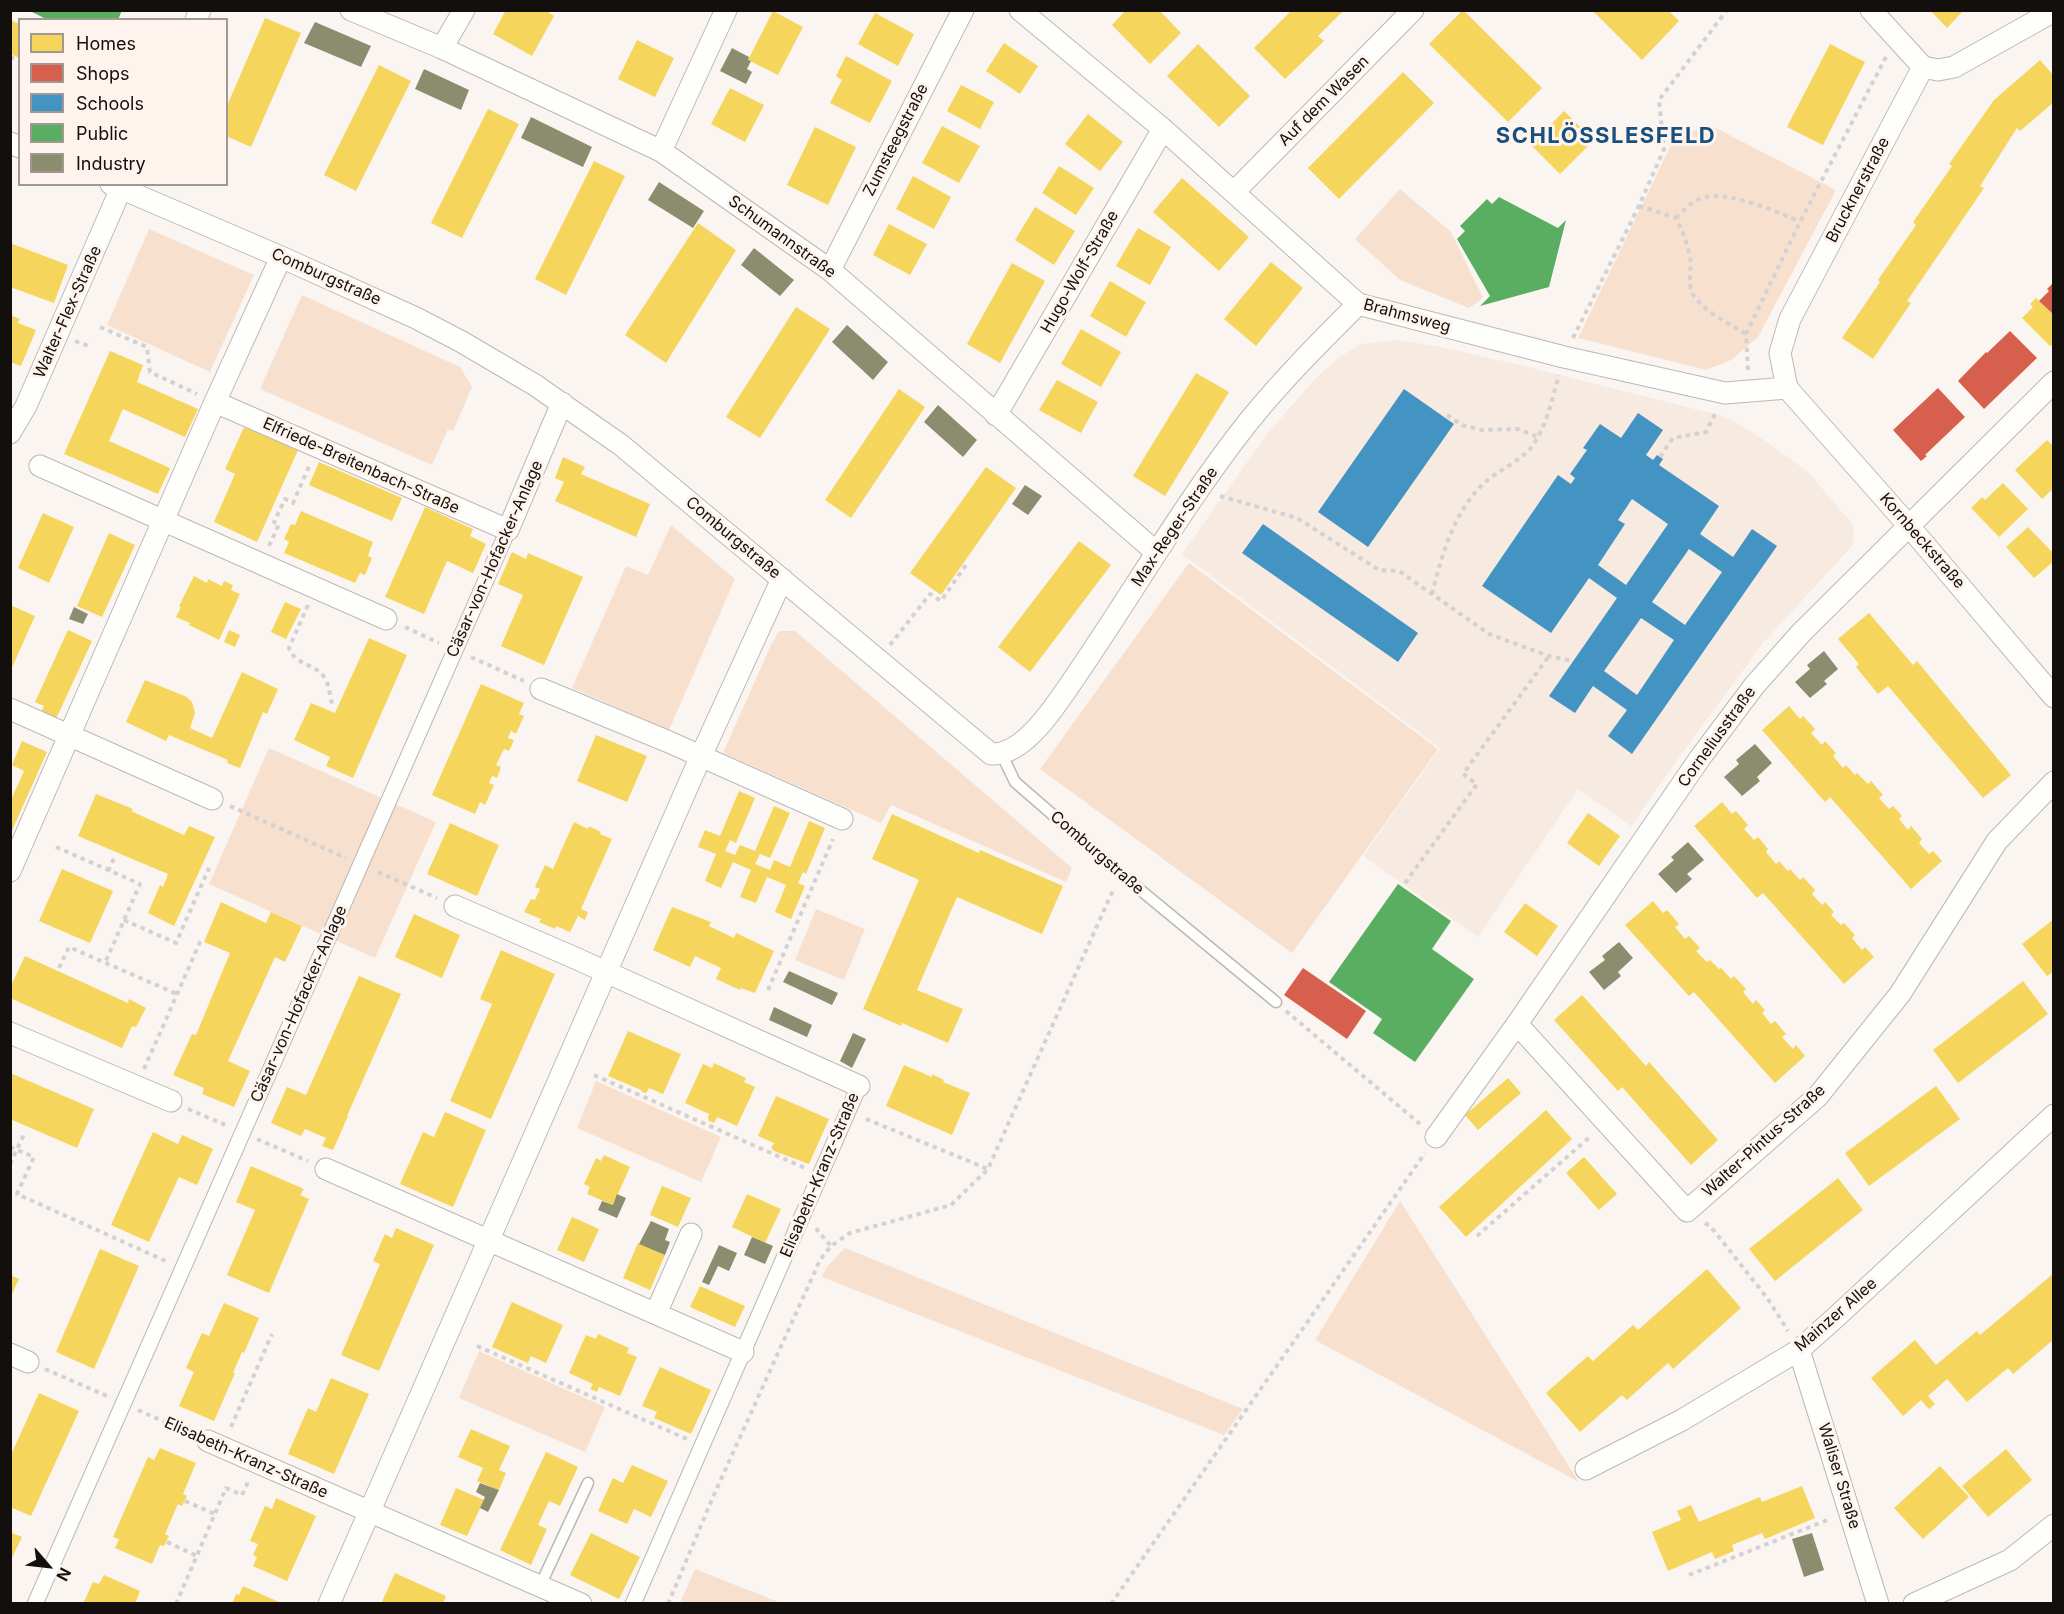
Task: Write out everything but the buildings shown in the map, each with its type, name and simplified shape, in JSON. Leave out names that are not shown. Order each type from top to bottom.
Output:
[{"type":"street","name":"Schumannstraße","points":[[351,10],[442,48],[661,152],[830,270],[1156,552]]},
{"type":"street","points":[[442,48],[464,10]]},
{"type":"street","points":[[661,152],[726,10]]},
{"type":"street","name":"Zumsteegstraße","points":[[830,270],[963,10]]},
{"type":"street","name":"Brahmsweg","points":[[1020,10],[1163,129],[1358,304],[1564,357],[1725,393],[1787,388]]},
{"type":"street","name":"Auf dem Wasen","points":[[1234,192],[1413,10]]},
{"type":"street","points":[[1871,10],[1923,67],[1938,70],[1954,67],[2054,11]]},
{"type":"street","name":"Brucknerstraße","points":[[1787,388],[1780,352],[1790,319],[1923,67]]},
{"type":"street","name":"Hugo-Wolf-Straße","points":[[996,415],[1163,129]]},
{"type":"street","name":"Comburgstraße","points":[[119,186],[281,256],[416,318],[535,385],[621,445],[980,746],[992,754],[1002,755]]},
{"type":"street","name":"Walter-Flex-Straße","points":[[10,433],[18,403],[119,186]]},
{"type":"street","points":[[11,871],[214,402],[281,256]]},
{"type":"street","name":"Max-Reger-Straße","points":[[1002,755],[1019,746],[1056,706],[1156,552],[1250,420],[1304,358],[1358,304]]},
{"type":"street","name":"Corneliusstraße","points":[[1436,1137],[1517,1024],[1700,758],[1754,686],[1801,633],[2054,382]]},
{"type":"street","name":"Kornbeckstraße","points":[[1787,388],[1908,525],[2054,697]]},
{"type":"street","name":"Elfriede-Breitenbach-Straße","points":[[214,402],[508,530]]},
{"type":"street","name":"Cäsar-von-Hofacker-Anlage","points":[[35,1604],[562,403]]},
{"type":"street","points":[[40,466],[386,619]]},
{"type":"street","points":[[330,1604],[700,756],[782,579]]},
{"type":"street","points":[[541,689],[842,819]]},
{"type":"street","points":[[10,709],[212,799]]},
{"type":"street","name":"Walter-Pintus-Straße","points":[[1517,1024],[1687,1211],[1818,1096],[1900,994],[1997,841],[2054,782]]},
{"type":"street","name":"Elisabeth-Kranz-Straße","points":[[455,906],[859,1086],[633,1604]]},
{"type":"street","points":[[10,1033],[171,1101]]},
{"type":"street","name":"Mainzer Allee","points":[[1586,1469],[1682,1420],[1799,1350],[2054,1115]]},
{"type":"street","points":[[326,1169],[743,1352]]},
{"type":"street","points":[[656,1313],[691,1234]]},
{"type":"street","name":"Waliser Straße","points":[[1799,1350],[1878,1604]]},
{"type":"street","name":"Elisabeth-Kranz-Straße","points":[[215,1444],[581,1604]]},
{"type":"street","points":[[1914,1604],[2010,1560],[2054,1525]]},
{"type":"lane","name":"Comburgstraße","points":[[1002,755],[1015,782],[1121,874],[1276,1002]]},
{"type":"lane","points":[[540,1586],[588,1483]]},
{"type":"path","points":[[1432,594],[1443,552],[1457,519],[1482,485],[1532,447],[1543,429],[1564,357],[1639,206],[1664,149],[1659,100],[1726,10]]},
{"type":"path","points":[[1749,392],[1746,334],[1800,222],[1896,38]]},
{"type":"path","points":[[1676,218],[1688,204],[1711,196],[1754,204],[1786,214],[1800,222]]},
{"type":"path","points":[[1639,206],[1676,218],[1691,259],[1689,274],[1692,292],[1707,310],[1746,334]]},
{"type":"path","points":[[100,327],[147,347],[150,372],[214,402]]},
{"type":"path","points":[[1660,457],[1673,438],[1706,432],[1725,393]]},
{"type":"path","points":[[1447,415],[1462,425],[1482,430],[1518,429],[1538,437]]},
{"type":"path","points":[[261,564],[279,524],[274,522],[285,499],[293,502],[318,447]]},
{"type":"path","points":[[1199,490],[1298,518],[1379,570],[1399,571],[1489,634],[1549,656],[1573,661]]},
{"type":"path","points":[[878,659],[930,594],[941,601],[968,562]]},
{"type":"path","points":[[315,588],[289,648],[292,656],[317,669],[326,680],[332,704]]},
{"type":"path","points":[[386,619],[541,689]]},
{"type":"path","points":[[1405,883],[1477,784],[1463,774],[1549,656]]},
{"type":"path","points":[[212,799],[455,906]]},
{"type":"path","points":[[768,990],[842,819]]},
{"type":"path","points":[[56,847],[140,884],[105,963]]},
{"type":"path","points":[[108,870],[115,856]]},
{"type":"path","points":[[124,920],[176,943],[210,868]]},
{"type":"path","points":[[668,1604],[713,1497],[820,1260],[831,1246],[850,1233],[951,1205],[988,1169],[1121,874]]},
{"type":"path","points":[[136,1086],[201,940]]},
{"type":"path","points":[[59,968],[69,947],[177,994]]},
{"type":"path","points":[[1112,1604],[1436,1137],[1276,1002]]},
{"type":"path","points":[[594,1076],[821,1175]]},
{"type":"path","points":[[171,1101],[326,1169]]},
{"type":"path","points":[[866,1119],[988,1169]]},
{"type":"path","points":[[1477,1236],[1606,1122]]},
{"type":"path","points":[[10,1164],[25,1132]]},
{"type":"path","points":[[10,1147],[34,1157],[16,1194],[183,1268]]},
{"type":"path","points":[[1687,1211],[1711,1227],[1768,1299],[1799,1350]]},
{"type":"path","points":[[215,1444],[273,1335]]},
{"type":"path","points":[[477,1346],[702,1446]]},
{"type":"path","name":"Elisabeth-Kranz-Straße","points":[[19,1358],[215,1444]]},
{"type":"path","points":[[176,1604],[226,1488],[242,1495]]},
{"type":"path","points":[[185,1501],[215,1514]]},
{"type":"path","points":[[1689,1575],[1850,1511]]},
{"type":"path","points":[[167,1542],[197,1556]]},
{"type":"shaded area","points":[[1706,123],[1836,190],[1758,337],[1731,360],[1706,370],[1578,338],[1670,147]]},
{"type":"shaded area","points":[[1400,189],[1451,232],[1483,298],[1469,308],[1400,280],[1355,239]]},
{"type":"shaded area","points":[[149,229],[254,275],[210,372],[107,325]]},
{"type":"shaded area","points":[[302,295],[460,367],[472,387],[453,431],[448,429],[432,465],[260,389]]},
{"type":"shaded area","points":[[1396,340],[1437,346],[1524,366],[1726,417],[1761,438],[1808,472],[1854,526],[1853,545],[1764,642],[1631,826],[1578,789],[1478,937],[1363,856],[1440,748],[1182,554],[1267,434],[1314,380],[1338,358],[1361,344]]},
{"type":"shaded area","points":[[671,525],[735,579],[669,730],[572,688],[626,566],[648,575]]},
{"type":"shaded area","points":[[1189,563],[1438,749],[1292,953],[1040,769]]},
{"type":"shaded area","points":[[779,631],[795,631],[1072,868],[1066,882],[891,805],[881,823],[723,753]]},
{"type":"shaded area","points":[[269,748],[436,822],[375,958],[209,884]]},
{"type":"shaded area","points":[[816,909],[865,929],[844,980],[795,960]]},
{"type":"shaded area","points":[[596,1081],[721,1137],[701,1182],[577,1128]]},
{"type":"shaded area","points":[[1400,1201],[1579,1482],[1315,1340]]},
{"type":"shaded area","points":[[845,1248],[1243,1409],[1224,1435],[822,1277],[826,1268]]},
{"type":"shaded area","points":[[479,1351],[605,1407],[585,1452],[459,1398]]},
{"type":"shaded area","points":[[695,1569],[781,1603],[680,1603]]},
{"type":"district","name":"SCHLÖSSLESFELD","points":[[1606,136]]}]
